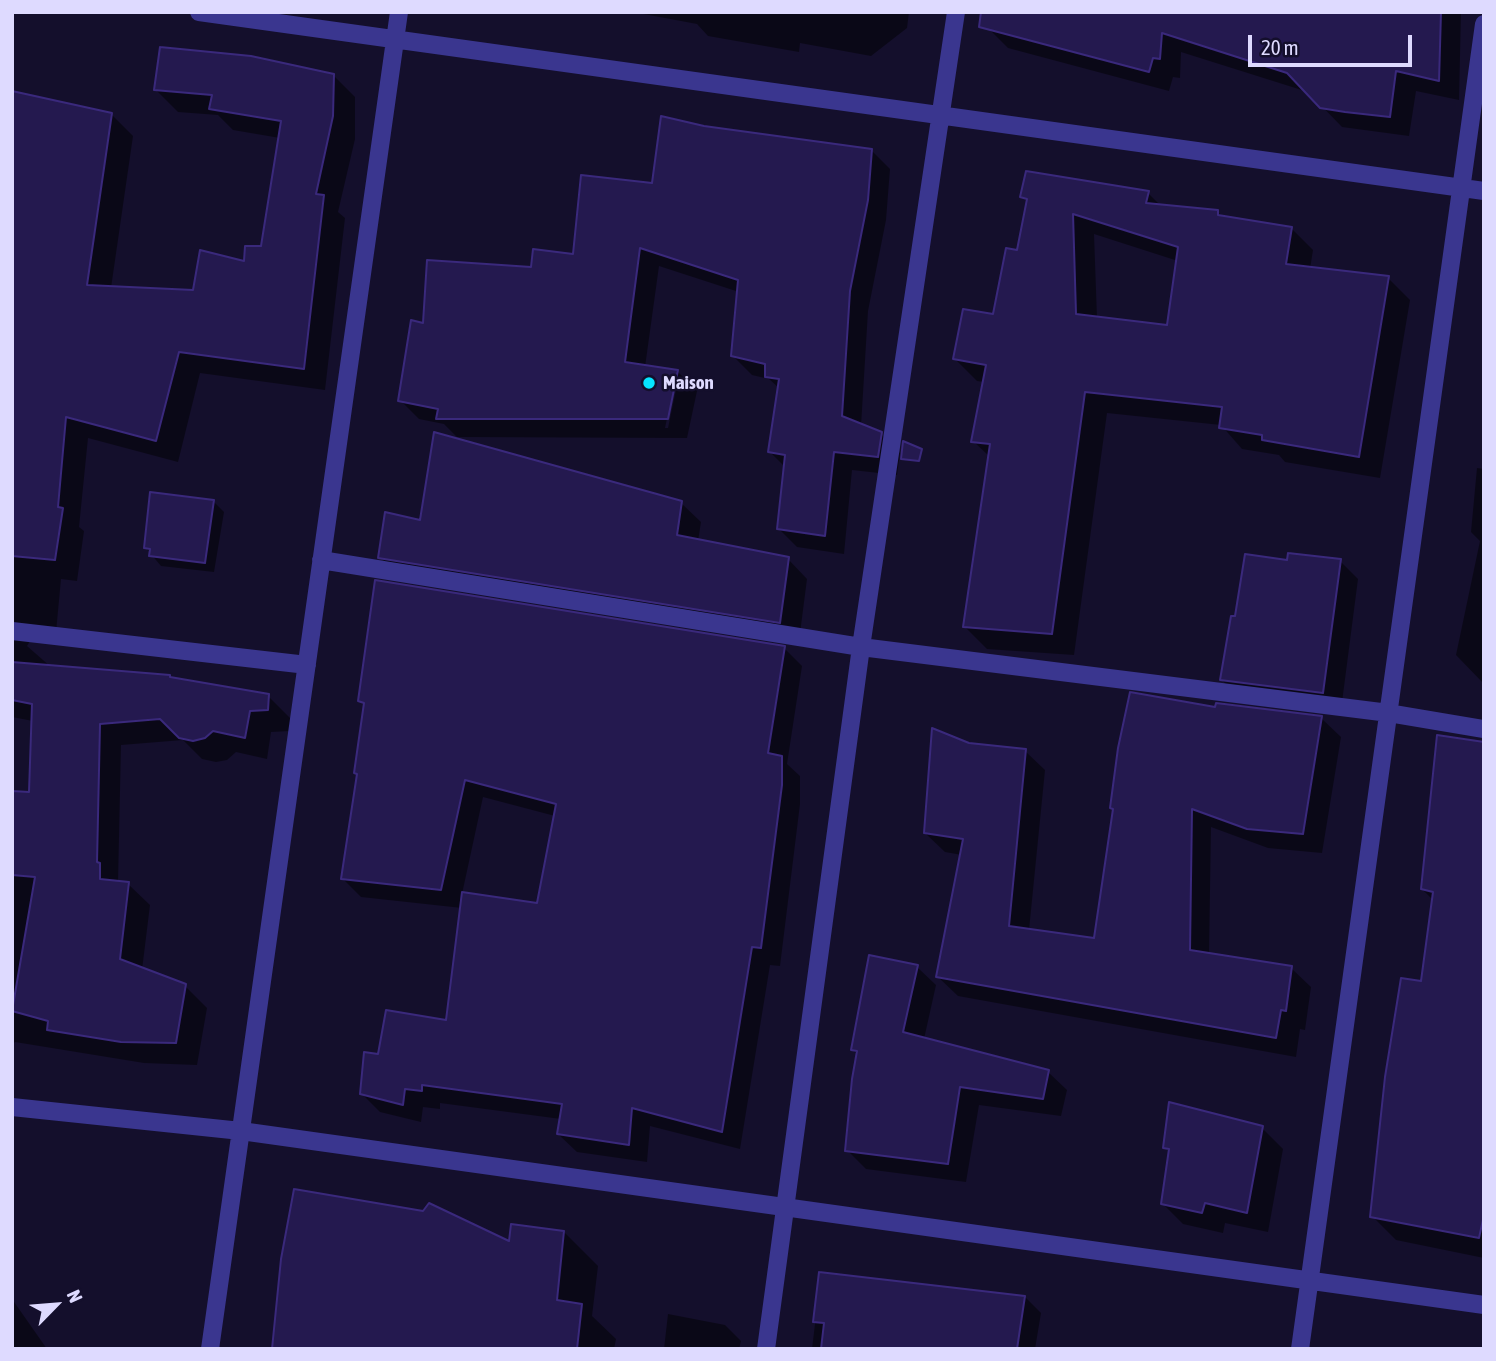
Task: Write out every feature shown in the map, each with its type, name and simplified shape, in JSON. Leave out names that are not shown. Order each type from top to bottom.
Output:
[{"type":"street","points":[[199,12],[1484,191]]},
{"type":"street","points":[[210,1349],[399,12]]},
{"type":"street","points":[[766,1349],[861,647],[956,12]]},
{"type":"street","points":[[1300,1349],[1484,24]]},
{"type":"street","points":[[321,561],[861,647],[1389,713],[1484,729]]},
{"type":"street","points":[[12,631],[307,665]]},
{"type":"street","points":[[12,1107],[241,1131],[1484,1305]]},
{"type":"building","points":[[981,12],[1441,12],[1439,81],[1396,71],[1390,117],[1345,112],[1320,108],[1287,73],[1162,33],[1160,59],[1153,58],[1149,72],[979,27]]},
{"type":"building","points":[[160,47],[251,56],[334,74],[333,116],[316,194],[324,195],[304,369],[179,352],[156,441],[66,417],[58,507],[63,508],[55,560],[12,556],[12,91],[112,113],[87,285],[193,290],[200,250],[244,261],[245,246],[261,246],[281,121],[209,109],[212,95],[154,90]]},
{"type":"building","points":[[661,116],[704,126],[872,149],[868,200],[850,291],[842,416],[882,432],[878,457],[834,452],[825,536],[777,529],[785,455],[768,452],[779,379],[765,377],[765,364],[731,356],[738,280],[640,248],[625,362],[678,370],[668,419],[436,419],[438,409],[398,401],[411,320],[423,323],[427,260],[531,267],[533,249],[573,254],[581,175],[652,183]]},
{"type":"building","points":[[1026,171],[1149,191],[1146,203],[1218,210],[1218,215],[1292,227],[1286,264],[1389,276],[1359,457],[1262,440],[1262,435],[1219,428],[1222,407],[1085,392],[1052,634],[963,627],[990,444],[971,442],[986,365],[953,359],[963,309],[993,314],[1006,248],[1017,250],[1027,199],[1020,197]],"holes":[[[1073,214],[1178,247],[1167,325],[1076,314]]]},
{"type":"building","points":[[434,432],[682,501],[677,535],[789,557],[780,623],[378,558],[385,512],[420,520]]},
{"type":"building","points":[[903,441],[922,449],[919,461],[901,459]]},
{"type":"building","points":[[150,492],[214,500],[205,563],[149,556],[150,549],[144,548]]},
{"type":"building","points":[[1288,553],[1341,559],[1323,693],[1220,680],[1231,616],[1235,616],[1245,554],[1287,560]]},
{"type":"building","points":[[375,580],[785,646],[768,753],[782,756],[782,785],[761,948],[752,947],[722,1132],[632,1108],[629,1145],[557,1134],[562,1104],[422,1085],[422,1091],[405,1089],[403,1105],[360,1094],[364,1052],[378,1054],[386,1010],[446,1020],[462,892],[537,903],[556,804],[465,780],[441,890],[341,879],[357,774],[354,773],[364,703],[358,701]]},
{"type":"building","points":[[12,662],[170,675],[269,694],[268,710],[250,711],[245,738],[213,731],[205,738],[193,741],[179,738],[160,719],[100,724],[97,862],[100,863],[100,879],[129,882],[120,959],[186,984],[176,1043],[121,1042],[47,1030],[48,1021],[12,1011],[35,877],[12,875],[12,791],[29,792],[32,704],[12,700]]},
{"type":"building","points":[[1130,692],[1215,707],[1216,703],[1322,716],[1303,834],[1247,829],[1192,809],[1190,950],[1292,966],[1286,1011],[1281,1010],[1276,1038],[936,977],[963,839],[924,833],[932,728],[969,743],[1026,749],[1009,926],[1094,938],[1113,809],[1110,808],[1118,748]]},
{"type":"building","points":[[1437,735],[1484,742],[1484,1215],[1479,1238],[1370,1217],[1385,1077],[1401,978],[1421,981],[1433,892],[1421,889]]},
{"type":"building","points":[[869,955],[918,965],[903,1032],[1049,1070],[1043,1099],[960,1087],[948,1164],[845,1151],[857,1051],[851,1050]]},
{"type":"building","points":[[1169,1102],[1263,1126],[1247,1213],[1205,1203],[1202,1213],[1161,1204],[1169,1149],[1163,1148]]},
{"type":"building","points":[[294,1189],[423,1211],[429,1203],[509,1241],[511,1224],[564,1231],[557,1300],[582,1304],[577,1349],[272,1349],[281,1259]]},
{"type":"building","points":[[819,1272],[1025,1296],[1017,1349],[821,1349],[824,1323],[813,1322]]},
{"type":"place","name":"Maison","points":[[649,383]]}]
